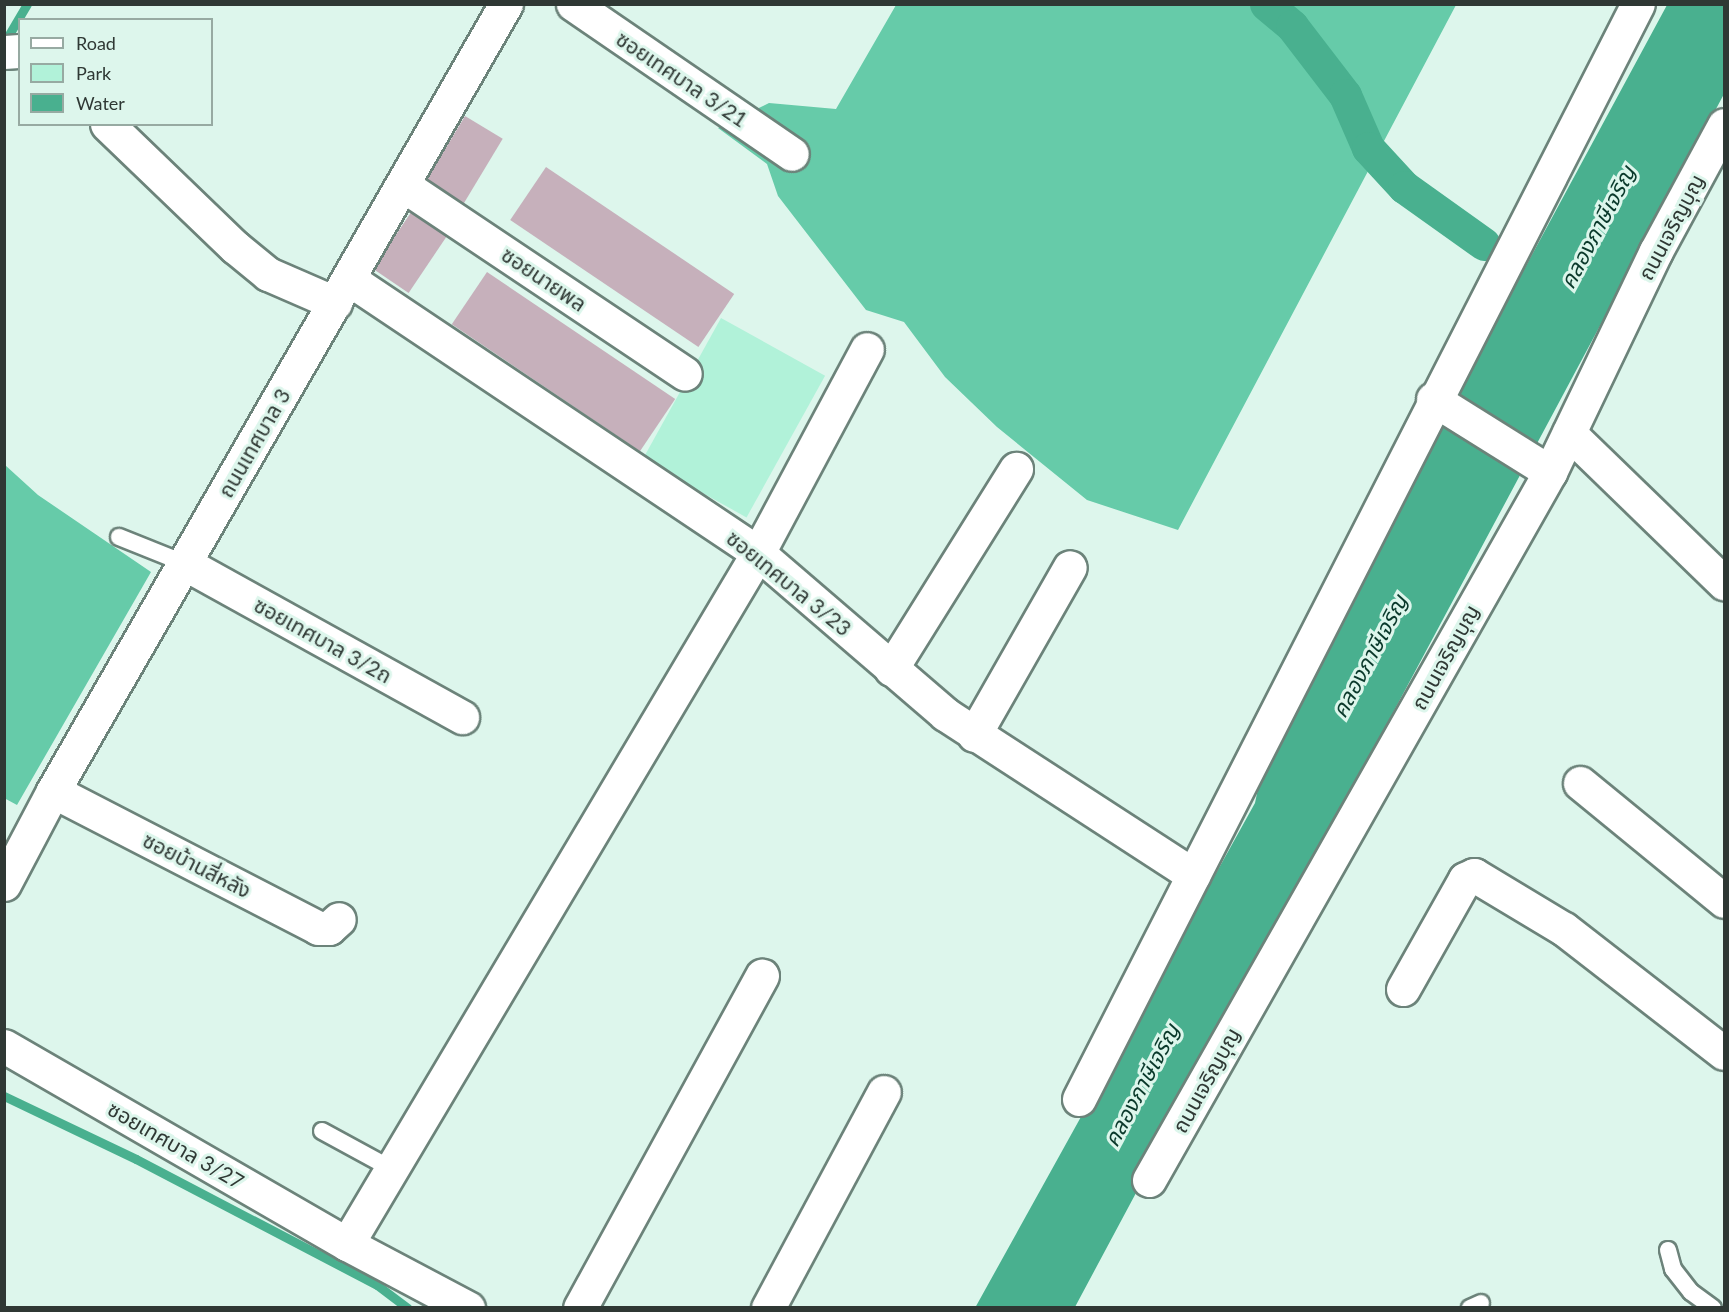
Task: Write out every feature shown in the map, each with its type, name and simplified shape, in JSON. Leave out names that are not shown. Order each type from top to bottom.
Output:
[{"type":"street","name":"ถนนเทศบาล 3","points":[[4,884],[52,791],[506,4]]},
{"type":"street","name":"ซอยเทศบาล 3/21","points":[[573,4],[792,154]]},
{"type":"street","points":[[1079,1099],[1439,403],[1638,4]]},
{"type":"street","name":"ถนนเจริญบุญ","points":[[1149,1180],[1542,467],[1569,433],[1656,251],[1725,125]]},
{"type":"street","name":"ซอยเทศบาล 3/23","points":[[109,126],[235,247],[268,274],[342,291],[758,553],[891,669],[974,735],[1193,875]]},
{"type":"street","name":"ซอยนายพล","points":[[403,184],[685,374]]},
{"type":"street","points":[[347,1244],[758,553],[867,349]]},
{"type":"street","points":[[1439,403],[1542,467]]},
{"type":"street","points":[[1569,433],[1725,583]]},
{"type":"street","points":[[891,669],[1016,469]]},
{"type":"street","name":"ซอยเทศบาล 3/2ถ","points":[[184,563],[462,717]]},
{"type":"street","points":[[974,735],[1070,567]]},
{"type":"street","points":[[1580,783],[1725,901]]},
{"type":"street","name":"ซอยบ้านสี่หลัง","points":[[52,791],[318,928],[329,928],[339,919]]},
{"type":"street","points":[[1403,989],[1465,879],[1474,875],[1564,929],[1725,1053]]},
{"type":"street","points":[[580,1308],[762,975]]},
{"type":"street","name":"ซอยเทศบาล 3/27","points":[[4,1046],[347,1244],[468,1308]]},
{"type":"street","points":[[768,1308],[884,1092]]},
{"type":"lane","points":[[119,537],[184,563]]},
{"type":"lane","points":[[322,1131],[392,1169]]},
{"type":"lane","points":[[1668,1250],[1673,1269],[1691,1292],[1713,1308]]},
{"type":"green space","points":[[721,318],[825,376],[747,517],[642,460]]},
{"type":"shaded area","points":[[896,5],[1456,5],[1178,530],[1087,500],[997,427],[945,377],[904,322],[866,310],[778,196],[767,164],[718,128],[769,103],[836,109]]},
{"type":"shaded area","points":[[5,465],[38,495],[151,572],[17,805],[4,798]]},
{"type":"water","name":"คลองภาษีเจริญ","points":[[1667,5],[1724,5],[1724,94],[1075,1307],[975,1308],[1255,803],[1267,745]]},
{"type":"building","points":[[465,116],[503,139],[464,204],[426,181]]},
{"type":"building","points":[[546,167],[734,294],[698,347],[510,220]]},
{"type":"building","points":[[416,205],[452,229],[409,293],[373,269]]},
{"type":"building","points":[[487,272],[675,399],[640,451],[452,324]]},
{"type":"waterway","points":[[19,18],[27,4]]},
{"type":"waterway","points":[[1266,4],[1292,26],[1345,95],[1368,148],[1404,187],[1484,244]]},
{"type":"waterway","points":[[4,43],[18,19]]},
{"type":"waterway","points":[[4,1096],[136,1159],[377,1285],[407,1308]]}]
